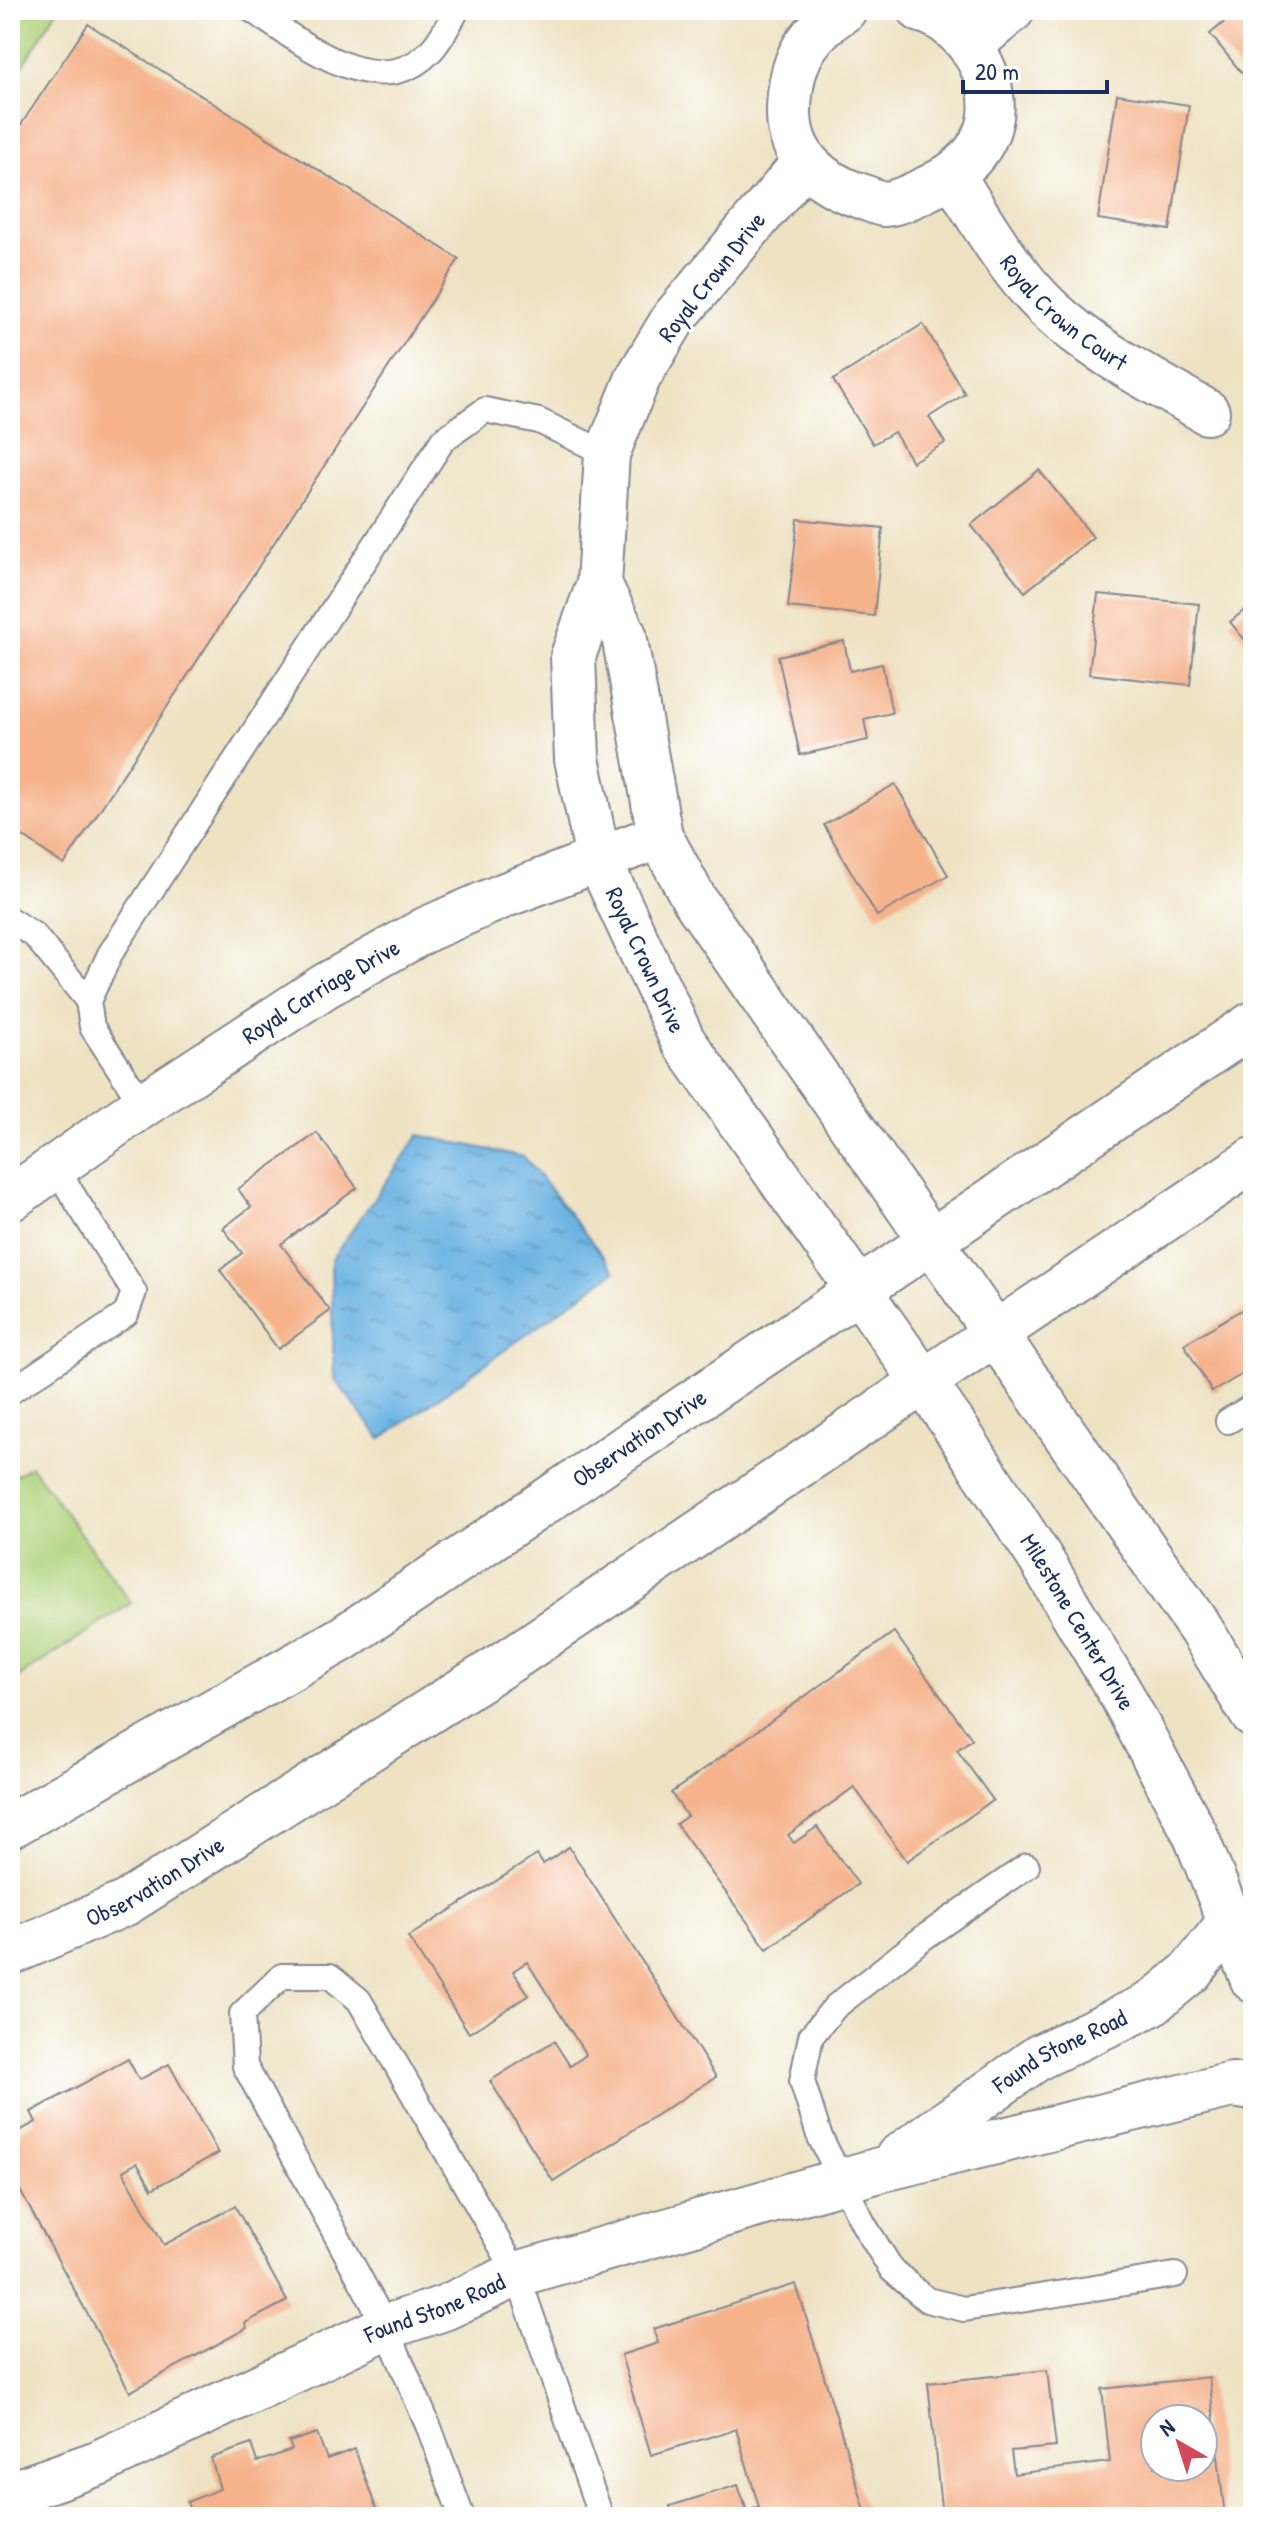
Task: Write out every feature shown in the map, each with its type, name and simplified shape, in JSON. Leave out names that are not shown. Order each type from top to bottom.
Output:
[{"type":"street","points":[[822,16],[799,55],[789,87],[789,124],[804,163],[837,189],[885,204],[953,176],[977,155],[991,123],[991,84],[971,45],[933,13],[921,10]]},
{"type":"street","points":[[971,45],[1012,10]]},
{"type":"street","name":"Royal Crown Drive","points":[[804,163],[674,318],[638,378],[607,454],[599,584],[573,656],[577,759],[598,858],[683,1041],[859,1288]]},
{"type":"street","name":"Royal Crown Court","points":[[953,176],[995,243],[1046,306],[1102,351],[1207,412]]},
{"type":"street","name":"Royal Crown Drive","points":[[599,584],[624,635],[660,836],[694,899],[932,1241]]},
{"type":"street","name":"Royal Carriage Drive","points":[[10,1199],[143,1105],[325,986],[427,929],[598,858],[660,836]]},
{"type":"street","name":"Observation Drive","points":[[10,1826],[342,1639],[1253,1024]]},
{"type":"street","name":"Observation Drive","points":[[10,1953],[126,1903],[510,1660],[926,1383],[1253,1160]]},
{"type":"street","points":[[932,1241],[1201,1630],[1253,1715]]},
{"type":"street","name":"Milestone Center Drive","points":[[859,1288],[926,1383],[1040,1558],[1121,1694],[1195,1834],[1253,1980]]},
{"type":"street","name":"Found Stone Road","points":[[862,2176],[1039,2057],[1151,2004],[1190,1972],[1229,1923]]},
{"type":"street","name":"Found Stone Road","points":[[10,2494],[98,2463],[386,2327],[444,2308],[517,2274],[862,2176],[1232,2085],[1253,2088]]},
{"type":"lane","points":[[252,10],[351,71],[400,71],[433,49],[457,10]]},
{"type":"lane","points":[[88,1001],[110,954],[443,440],[485,410],[539,421],[607,454]]},
{"type":"lane","points":[[10,920],[34,935],[88,1001],[92,1027],[143,1105]]},
{"type":"lane","points":[[10,1392],[126,1314],[134,1292],[55,1167]]},
{"type":"lane","points":[[1228,1421],[1253,1406]]},
{"type":"lane","points":[[1027,1866],[923,1938],[835,2007],[811,2036],[802,2081],[819,2135],[862,2176],[864,2225],[892,2270],[927,2300],[964,2309],[1175,2275]]},
{"type":"lane","points":[[462,2517],[430,2430],[386,2327],[245,2066],[242,2014],[282,1976],[330,1976],[359,2000],[517,2274],[601,2517]]},
{"type":"green space","points":[[10,10],[57,10],[10,87]]},
{"type":"green space","points":[[31,1466],[131,1603],[10,1683],[10,1479]]},
{"type":"water","points":[[419,1135],[524,1157],[615,1271],[381,1439],[334,1379],[331,1260]]},
{"type":"building","points":[[1239,10],[1253,10],[1253,87],[1210,34]]},
{"type":"building","points":[[88,24],[459,259],[64,865],[10,827],[10,141]]},
{"type":"building","points":[[1117,94],[1189,105],[1170,230],[1098,219]]},
{"type":"building","points":[[923,324],[965,394],[929,417],[945,443],[912,462],[894,432],[873,444],[833,380]]},
{"type":"building","points":[[1039,470],[1093,537],[1025,592],[971,525]]},
{"type":"building","points":[[798,519],[883,528],[874,616],[788,607]]},
{"type":"building","points":[[1098,594],[1199,604],[1190,685],[1089,674]]},
{"type":"building","points":[[1253,603],[1253,650],[1230,622]]},
{"type":"building","points":[[844,641],[850,671],[882,664],[892,713],[864,719],[868,740],[800,755],[778,656]]},
{"type":"building","points":[[895,784],[948,875],[877,916],[824,825]]},
{"type":"building","points":[[317,1133],[357,1188],[281,1244],[330,1311],[278,1349],[220,1270],[242,1253],[223,1228],[251,1207],[238,1189]]},
{"type":"building","points":[[1253,1303],[1253,1368],[1212,1392],[1184,1344]]},
{"type":"building","points":[[894,1632],[972,1739],[957,1750],[993,1800],[907,1861],[854,1787],[788,1835],[794,1843],[817,1827],[858,1884],[767,1949],[676,1824],[687,1816],[671,1793]]},
{"type":"building","points":[[569,1847],[716,2077],[553,2181],[490,2081],[554,2041],[570,2066],[586,2055],[527,1962],[513,1971],[529,1995],[469,2033],[408,1937],[537,1855],[543,1864]]},
{"type":"building","points":[[128,2059],[139,2080],[169,2064],[218,2153],[152,2189],[137,2163],[123,2171],[164,2245],[235,2206],[287,2301],[245,2323],[247,2328],[130,2392],[10,2172],[10,2136],[36,2122],[31,2112]]},
{"type":"building","points":[[796,2284],[867,2517],[673,2517],[670,2506],[738,2485],[747,2511],[759,2507],[736,2429],[651,2455],[621,2355],[658,2343],[653,2329]]},
{"type":"building","points":[[1047,2370],[1056,2447],[1011,2451],[1014,2474],[1110,2462],[1102,2389],[1209,2377],[1212,2403],[1139,2403],[1139,2483],[1219,2483],[1219,2464],[1225,2517],[942,2517],[928,2383]]},
{"type":"building","points":[[317,2433],[327,2459],[355,2449],[379,2517],[192,2517],[187,2502],[220,2489],[211,2458],[251,2444],[257,2462],[292,2450],[289,2442]]}]
